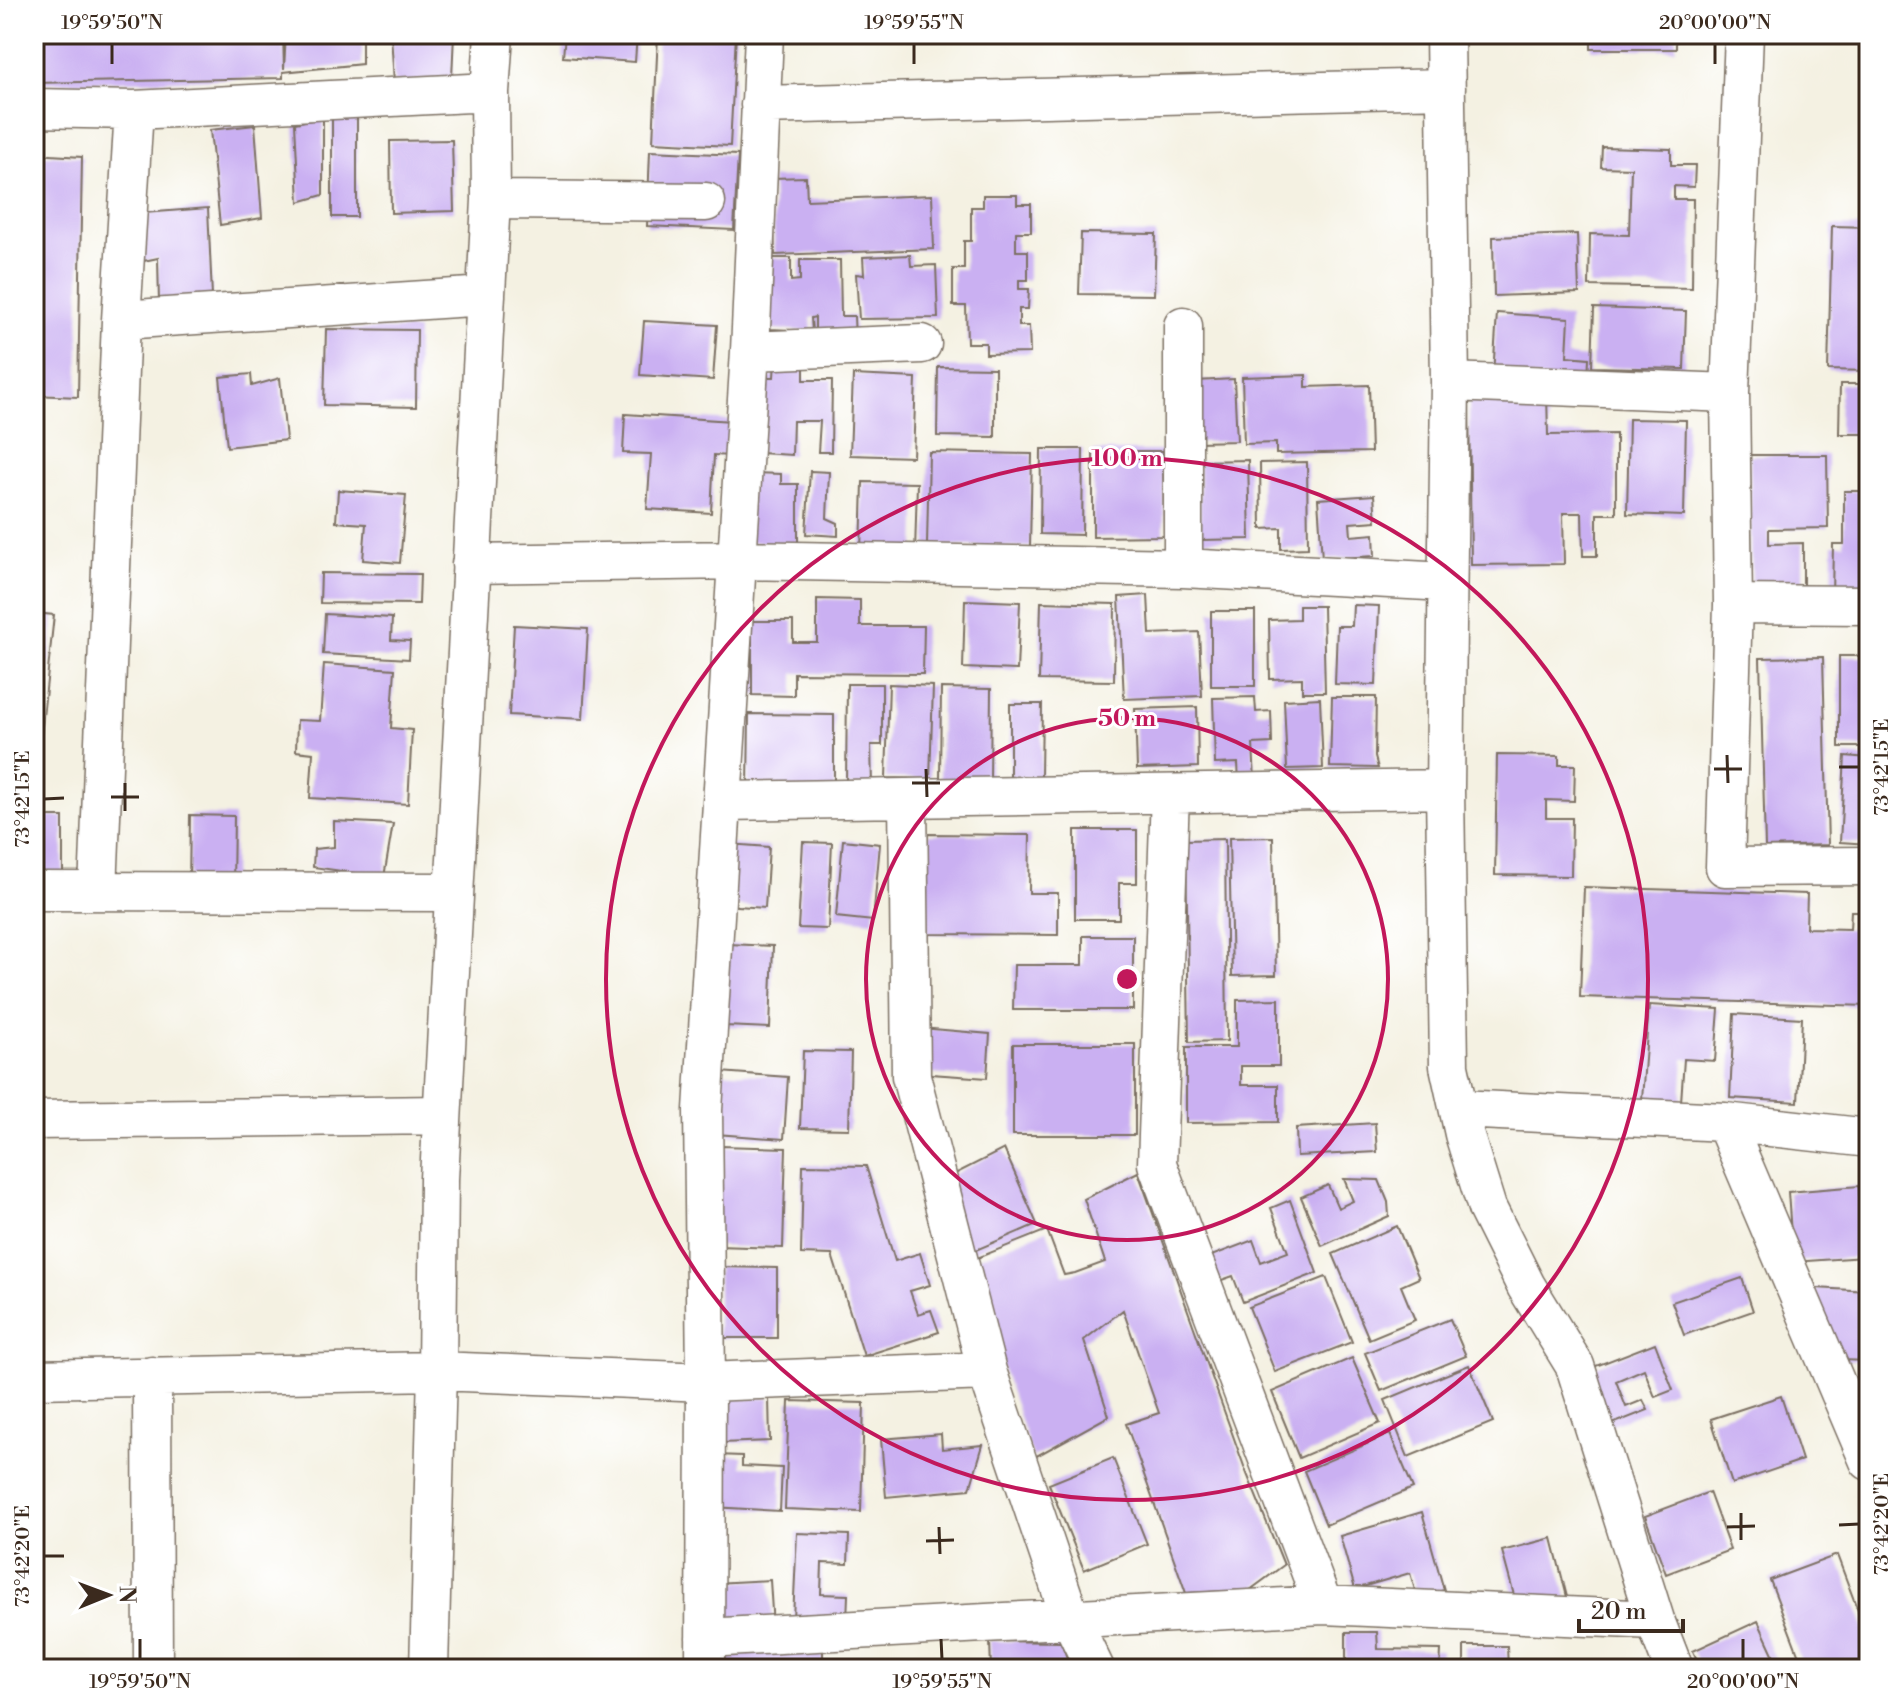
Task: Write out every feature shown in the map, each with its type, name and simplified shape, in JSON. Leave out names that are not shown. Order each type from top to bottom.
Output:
[{"type":"street","points":[[429,1669],[439,1179],[491,200],[490,92],[494,34]]},
{"type":"street","points":[[764,34],[750,351],[703,1110],[705,1654],[1070,1617],[1323,1605],[1655,1620]]},
{"type":"street","points":[[1445,34],[1450,382],[1445,789],[1449,1066],[1487,1208],[1526,1286],[1575,1366],[1655,1620],[1674,1669]]},
{"type":"street","points":[[1744,34],[1730,393],[1733,604],[1725,867],[1869,866]]},
{"type":"street","points":[[760,105],[1446,88]]},
{"type":"street","points":[[34,108],[134,110],[490,92]]},
{"type":"street","points":[[98,891],[121,320],[134,110]]},
{"type":"street","points":[[491,200],[706,202]]},
{"type":"street","points":[[121,320],[486,296]]},
{"type":"street","points":[[1183,326],[1183,568]]},
{"type":"street","points":[[750,351],[922,344]]},
{"type":"street","points":[[1450,382],[1730,393]]},
{"type":"street","points":[[471,564],[737,560],[1183,568],[1447,582]]},
{"type":"street","points":[[1733,604],[1869,605]]},
{"type":"street","points":[[722,801],[1445,789]]},
{"type":"street","points":[[1170,794],[1157,1164],[1323,1605]]},
{"type":"street","points":[[908,798],[911,1076],[987,1371],[1070,1617],[1095,1669]]},
{"type":"street","points":[[34,891],[454,892]]},
{"type":"street","points":[[1459,1109],[1725,1122],[1869,1138]]},
{"type":"street","points":[[34,1120],[442,1115]]},
{"type":"street","points":[[1725,1122],[1869,1461]]},
{"type":"street","points":[[34,1379],[437,1371],[706,1382],[987,1371]]},
{"type":"street","points":[[152,1376],[153,1669]]},
{"type":"building","points":[[34,34],[283,34],[284,69],[286,34],[362,34],[362,64],[283,72],[283,78],[34,83]]},
{"type":"building","points":[[391,34],[454,34],[452,78],[394,83]]},
{"type":"building","points":[[565,34],[637,34],[635,62],[563,57]]},
{"type":"building","points":[[658,34],[736,34],[730,146],[653,142]]},
{"type":"building","points":[[1591,34],[1676,34],[1676,49],[1591,49]]},
{"type":"building","points":[[332,108],[357,108],[357,217],[332,217]]},
{"type":"building","points":[[323,118],[323,195],[299,202],[295,123]]},
{"type":"building","points":[[255,125],[262,218],[220,225],[210,130]]},
{"type":"building","points":[[452,140],[454,211],[391,213],[390,141]]},
{"type":"building","points":[[1602,147],[1671,149],[1671,165],[1695,165],[1694,187],[1674,186],[1674,199],[1693,199],[1692,288],[1589,286],[1590,234],[1629,235],[1631,168],[1601,167]]},
{"type":"building","points":[[650,151],[738,155],[734,230],[647,226]]},
{"type":"building","points":[[34,154],[82,157],[78,397],[34,395]]},
{"type":"building","points":[[806,177],[807,200],[932,195],[934,249],[775,255],[772,178]]},
{"type":"building","points":[[983,195],[1017,195],[1017,204],[1031,204],[1031,232],[1016,232],[1016,251],[1028,251],[1028,280],[1019,280],[1019,289],[1029,289],[1028,309],[1019,309],[1019,326],[1029,326],[1030,353],[986,354],[986,343],[967,343],[966,306],[953,306],[953,269],[964,269],[964,241],[971,241],[971,207],[983,207]]},
{"type":"building","points":[[208,208],[212,296],[159,303],[158,258],[134,263],[131,214]]},
{"type":"building","points":[[1832,226],[1869,227],[1869,371],[1828,370]]},
{"type":"building","points":[[1081,233],[1156,234],[1154,295],[1079,294]]},
{"type":"building","points":[[1577,234],[1579,293],[1494,296],[1493,237]]},
{"type":"building","points":[[910,255],[911,266],[936,265],[938,318],[859,319],[856,274],[864,275],[863,257]]},
{"type":"building","points":[[761,258],[791,258],[791,281],[800,280],[800,260],[840,260],[841,316],[854,316],[855,341],[815,341],[815,317],[811,318],[812,331],[770,329],[770,286]]},
{"type":"building","points":[[1594,308],[1686,311],[1684,369],[1592,367]]},
{"type":"building","points":[[1497,313],[1569,318],[1567,356],[1589,358],[1588,381],[1493,375]]},
{"type":"building","points":[[644,321],[717,325],[713,380],[640,375]]},
{"type":"building","points":[[326,329],[417,330],[416,407],[324,405]]},
{"type":"building","points":[[775,361],[804,362],[804,380],[832,380],[831,452],[818,452],[820,421],[793,421],[792,455],[760,453],[761,377],[774,377]]},
{"type":"building","points":[[938,367],[995,368],[995,437],[937,436]]},
{"type":"building","points":[[251,374],[252,386],[280,378],[286,440],[227,447],[220,377]]},
{"type":"building","points":[[853,375],[916,378],[913,457],[850,455]]},
{"type":"building","points":[[1306,375],[1306,387],[1369,385],[1371,452],[1276,454],[1276,443],[1244,444],[1242,377]]},
{"type":"building","points":[[1234,379],[1237,441],[1198,442],[1196,381]]},
{"type":"building","points":[[1840,384],[1869,384],[1869,434],[1839,434]]},
{"type":"building","points":[[1547,394],[1548,435],[1616,434],[1616,514],[1597,514],[1597,556],[1583,556],[1582,513],[1563,513],[1564,564],[1471,565],[1469,395]]},
{"type":"building","points":[[625,414],[732,421],[730,456],[714,455],[711,513],[647,509],[651,454],[623,453]]},
{"type":"building","points":[[1629,419],[1686,420],[1684,516],[1627,514]]},
{"type":"building","points":[[1041,449],[1083,449],[1082,535],[1040,534]]},
{"type":"building","points":[[1093,451],[1163,451],[1164,536],[1093,537]]},
{"type":"building","points":[[929,452],[1032,454],[1030,547],[927,545]]},
{"type":"building","points":[[1750,455],[1827,455],[1828,528],[1769,529],[1769,544],[1803,543],[1803,593],[1752,594]]},
{"type":"building","points":[[1248,460],[1250,539],[1201,540],[1199,461]]},
{"type":"building","points":[[1307,462],[1308,548],[1281,549],[1281,528],[1261,529],[1260,463]]},
{"type":"building","points":[[810,471],[829,472],[827,518],[838,523],[838,536],[806,534]]},
{"type":"building","points":[[750,473],[781,474],[781,484],[798,484],[798,543],[750,542]]},
{"type":"building","points":[[863,482],[917,483],[915,553],[861,552]]},
{"type":"building","points":[[338,490],[406,495],[400,563],[363,560],[366,524],[336,522]]},
{"type":"building","points":[[1844,491],[1869,491],[1869,598],[1832,598],[1833,544],[1844,544]]},
{"type":"building","points":[[1374,495],[1376,521],[1350,523],[1351,536],[1374,534],[1375,556],[1322,559],[1318,499]]},
{"type":"building","points":[[321,573],[420,574],[419,604],[320,603]]},
{"type":"building","points":[[1148,595],[1150,634],[1199,632],[1202,696],[1124,699],[1119,597]]},
{"type":"building","points":[[817,599],[860,600],[860,626],[924,626],[923,674],[794,673],[794,696],[752,695],[752,621],[793,621],[793,642],[817,642]]},
{"type":"building","points":[[965,600],[1020,602],[1017,670],[963,668]]},
{"type":"building","points":[[1041,602],[1115,604],[1114,681],[1039,680]]},
{"type":"building","points":[[1353,605],[1379,606],[1376,685],[1335,684],[1337,626],[1352,626]]},
{"type":"building","points":[[1299,606],[1323,606],[1325,692],[1302,692],[1302,678],[1270,679],[1269,620],[1299,619]]},
{"type":"building","points":[[1211,611],[1255,611],[1255,686],[1211,686]]},
{"type":"building","points":[[34,613],[54,615],[40,745],[34,745]]},
{"type":"building","points":[[325,614],[392,618],[391,640],[410,641],[409,659],[323,654]]},
{"type":"building","points":[[514,625],[588,629],[583,719],[509,715]]},
{"type":"building","points":[[1839,656],[1869,656],[1869,747],[1839,747]]},
{"type":"building","points":[[1823,657],[1828,845],[1765,847],[1760,658]]},
{"type":"building","points":[[324,664],[395,669],[391,728],[412,730],[408,804],[310,798],[313,753],[296,751],[297,720],[320,721]]},
{"type":"building","points":[[847,684],[882,684],[882,745],[871,745],[872,786],[846,786]]},
{"type":"building","points":[[889,684],[933,686],[930,779],[886,778]]},
{"type":"building","points":[[941,688],[991,689],[990,782],[940,781]]},
{"type":"building","points":[[1255,697],[1256,712],[1271,711],[1272,743],[1253,744],[1255,781],[1239,782],[1238,763],[1215,764],[1213,698]]},
{"type":"building","points":[[1332,697],[1376,697],[1375,757],[1378,768],[1330,767]]},
{"type":"building","points":[[1320,698],[1323,768],[1287,769],[1284,700]]},
{"type":"building","points":[[1010,704],[1042,704],[1041,777],[1010,777]]},
{"type":"building","points":[[1197,707],[1198,767],[1137,769],[1135,709]]},
{"type":"building","points":[[749,714],[834,715],[834,790],[748,789]]},
{"type":"building","points":[[1497,755],[1559,756],[1559,765],[1575,765],[1574,801],[1546,800],[1546,818],[1572,818],[1571,876],[1495,875]]},
{"type":"building","points":[[1845,756],[1869,758],[1869,844],[1840,842]]},
{"type":"building","points":[[190,815],[234,816],[233,887],[189,886]]},
{"type":"building","points":[[34,817],[63,817],[63,876],[34,877]]},
{"type":"building","points":[[334,821],[393,824],[384,877],[313,867],[314,849],[334,847]]},
{"type":"building","points":[[1075,830],[1137,830],[1137,883],[1119,883],[1119,919],[1075,919]]},
{"type":"building","points":[[928,834],[1030,835],[1029,893],[1058,893],[1058,935],[927,934]]},
{"type":"building","points":[[1273,837],[1276,975],[1232,976],[1229,838]]},
{"type":"building","points":[[1225,839],[1227,1041],[1189,1042],[1186,840]]},
{"type":"building","points":[[843,840],[880,844],[873,921],[836,917]]},
{"type":"building","points":[[803,842],[832,843],[828,929],[798,928]]},
{"type":"building","points":[[728,844],[769,847],[765,908],[724,905]]},
{"type":"building","points":[[1584,887],[1807,894],[1806,928],[1850,929],[1851,911],[1869,911],[1869,1006],[1580,997]]},
{"type":"building","points":[[1083,936],[1133,936],[1133,1010],[1013,1010],[1014,965],[1083,965]]},
{"type":"building","points":[[728,944],[773,946],[770,1028],[725,1026]]},
{"type":"building","points":[[1279,999],[1279,1066],[1241,1066],[1241,1085],[1278,1085],[1278,1122],[1186,1123],[1186,1047],[1237,1047],[1237,1000]]},
{"type":"building","points":[[1649,1005],[1719,1009],[1715,1061],[1684,1059],[1681,1102],[1642,1099]]},
{"type":"building","points":[[1734,1014],[1802,1018],[1798,1102],[1730,1098]]},
{"type":"building","points":[[921,1028],[990,1034],[987,1078],[917,1073]]},
{"type":"building","points":[[1013,1044],[1135,1044],[1135,1135],[1013,1135]]},
{"type":"building","points":[[803,1051],[851,1052],[849,1129],[800,1128]]},
{"type":"building","points":[[720,1072],[788,1077],[784,1139],[716,1134]]},
{"type":"building","points":[[1375,1123],[1377,1152],[1297,1156],[1296,1128]]},
{"type":"building","points":[[720,1146],[786,1148],[783,1248],[717,1246]]},
{"type":"building","points":[[1004,1149],[1037,1224],[969,1253],[943,1180]]},
{"type":"building","points":[[803,1165],[866,1166],[895,1261],[920,1253],[930,1285],[910,1291],[918,1314],[931,1310],[939,1332],[864,1356],[832,1255],[801,1254]]},
{"type":"building","points":[[1138,1172],[1245,1469],[1284,1565],[1250,1590],[1186,1593],[1126,1424],[1159,1413],[1123,1310],[1084,1340],[1109,1416],[1033,1458],[967,1262],[1047,1230],[1064,1275],[1105,1262],[1084,1199]]},
{"type":"building","points":[[1344,1179],[1379,1180],[1388,1202],[1389,1216],[1322,1246],[1301,1197],[1328,1185],[1338,1208],[1353,1201]]},
{"type":"building","points":[[1859,1186],[1864,1257],[1793,1262],[1788,1192]]},
{"type":"building","points":[[1290,1200],[1317,1273],[1243,1302],[1233,1276],[1216,1282],[1206,1258],[1253,1240],[1261,1262],[1288,1252],[1271,1208]]},
{"type":"building","points":[[1397,1226],[1419,1278],[1401,1286],[1415,1320],[1369,1339],[1333,1254]]},
{"type":"building","points":[[718,1267],[777,1268],[777,1338],[718,1338]]},
{"type":"building","points":[[1326,1277],[1352,1342],[1275,1372],[1249,1307]]},
{"type":"building","points":[[1742,1278],[1753,1311],[1684,1335],[1672,1302]]},
{"type":"building","points":[[1815,1288],[1869,1291],[1869,1361],[1841,1360],[1842,1348],[1828,1347]]},
{"type":"building","points":[[1450,1319],[1466,1356],[1381,1391],[1365,1353]]},
{"type":"building","points":[[1655,1343],[1673,1390],[1655,1397],[1644,1369],[1616,1381],[1626,1407],[1643,1400],[1648,1410],[1610,1425],[1588,1369]]},
{"type":"building","points":[[1352,1358],[1380,1423],[1299,1458],[1272,1392]]},
{"type":"building","points":[[1469,1365],[1493,1422],[1408,1457],[1385,1400]]},
{"type":"building","points":[[1781,1396],[1802,1460],[1732,1484],[1711,1419]]},
{"type":"building","points":[[769,1398],[770,1441],[721,1443],[721,1399]]},
{"type":"building","points":[[789,1401],[864,1403],[861,1512],[785,1509]]},
{"type":"building","points":[[941,1434],[942,1449],[983,1445],[970,1489],[886,1497],[881,1439]]},
{"type":"building","points":[[1390,1434],[1413,1488],[1326,1525],[1304,1471]]},
{"type":"building","points":[[716,1455],[742,1456],[742,1466],[782,1468],[780,1511],[713,1507]]},
{"type":"building","points":[[1113,1458],[1147,1544],[1084,1570],[1049,1484]]},
{"type":"building","points":[[1709,1492],[1730,1550],[1666,1574],[1645,1516]]},
{"type":"building","points":[[1422,1512],[1444,1590],[1417,1597],[1410,1573],[1355,1589],[1340,1536]]},
{"type":"building","points":[[797,1533],[849,1535],[848,1564],[822,1563],[821,1594],[848,1595],[847,1620],[793,1619]]},
{"type":"building","points":[[1552,1538],[1567,1597],[1518,1610],[1502,1551]]},
{"type":"building","points":[[1837,1555],[1869,1640],[1869,1669],[1804,1669],[1770,1580]]},
{"type":"building","points":[[770,1580],[773,1627],[717,1630],[714,1583]]},
{"type":"building","points":[[1758,1621],[1780,1669],[1701,1669],[1693,1651]]},
{"type":"building","points":[[1346,1632],[1377,1632],[1378,1649],[1441,1650],[1440,1669],[1346,1669]]},
{"type":"building","points":[[990,1641],[1061,1642],[1071,1669],[991,1669]]},
{"type":"building","points":[[823,1645],[823,1662],[850,1661],[850,1669],[717,1669],[716,1646]]},
{"type":"building","points":[[1464,1646],[1507,1646],[1508,1669],[1464,1669]]}]
